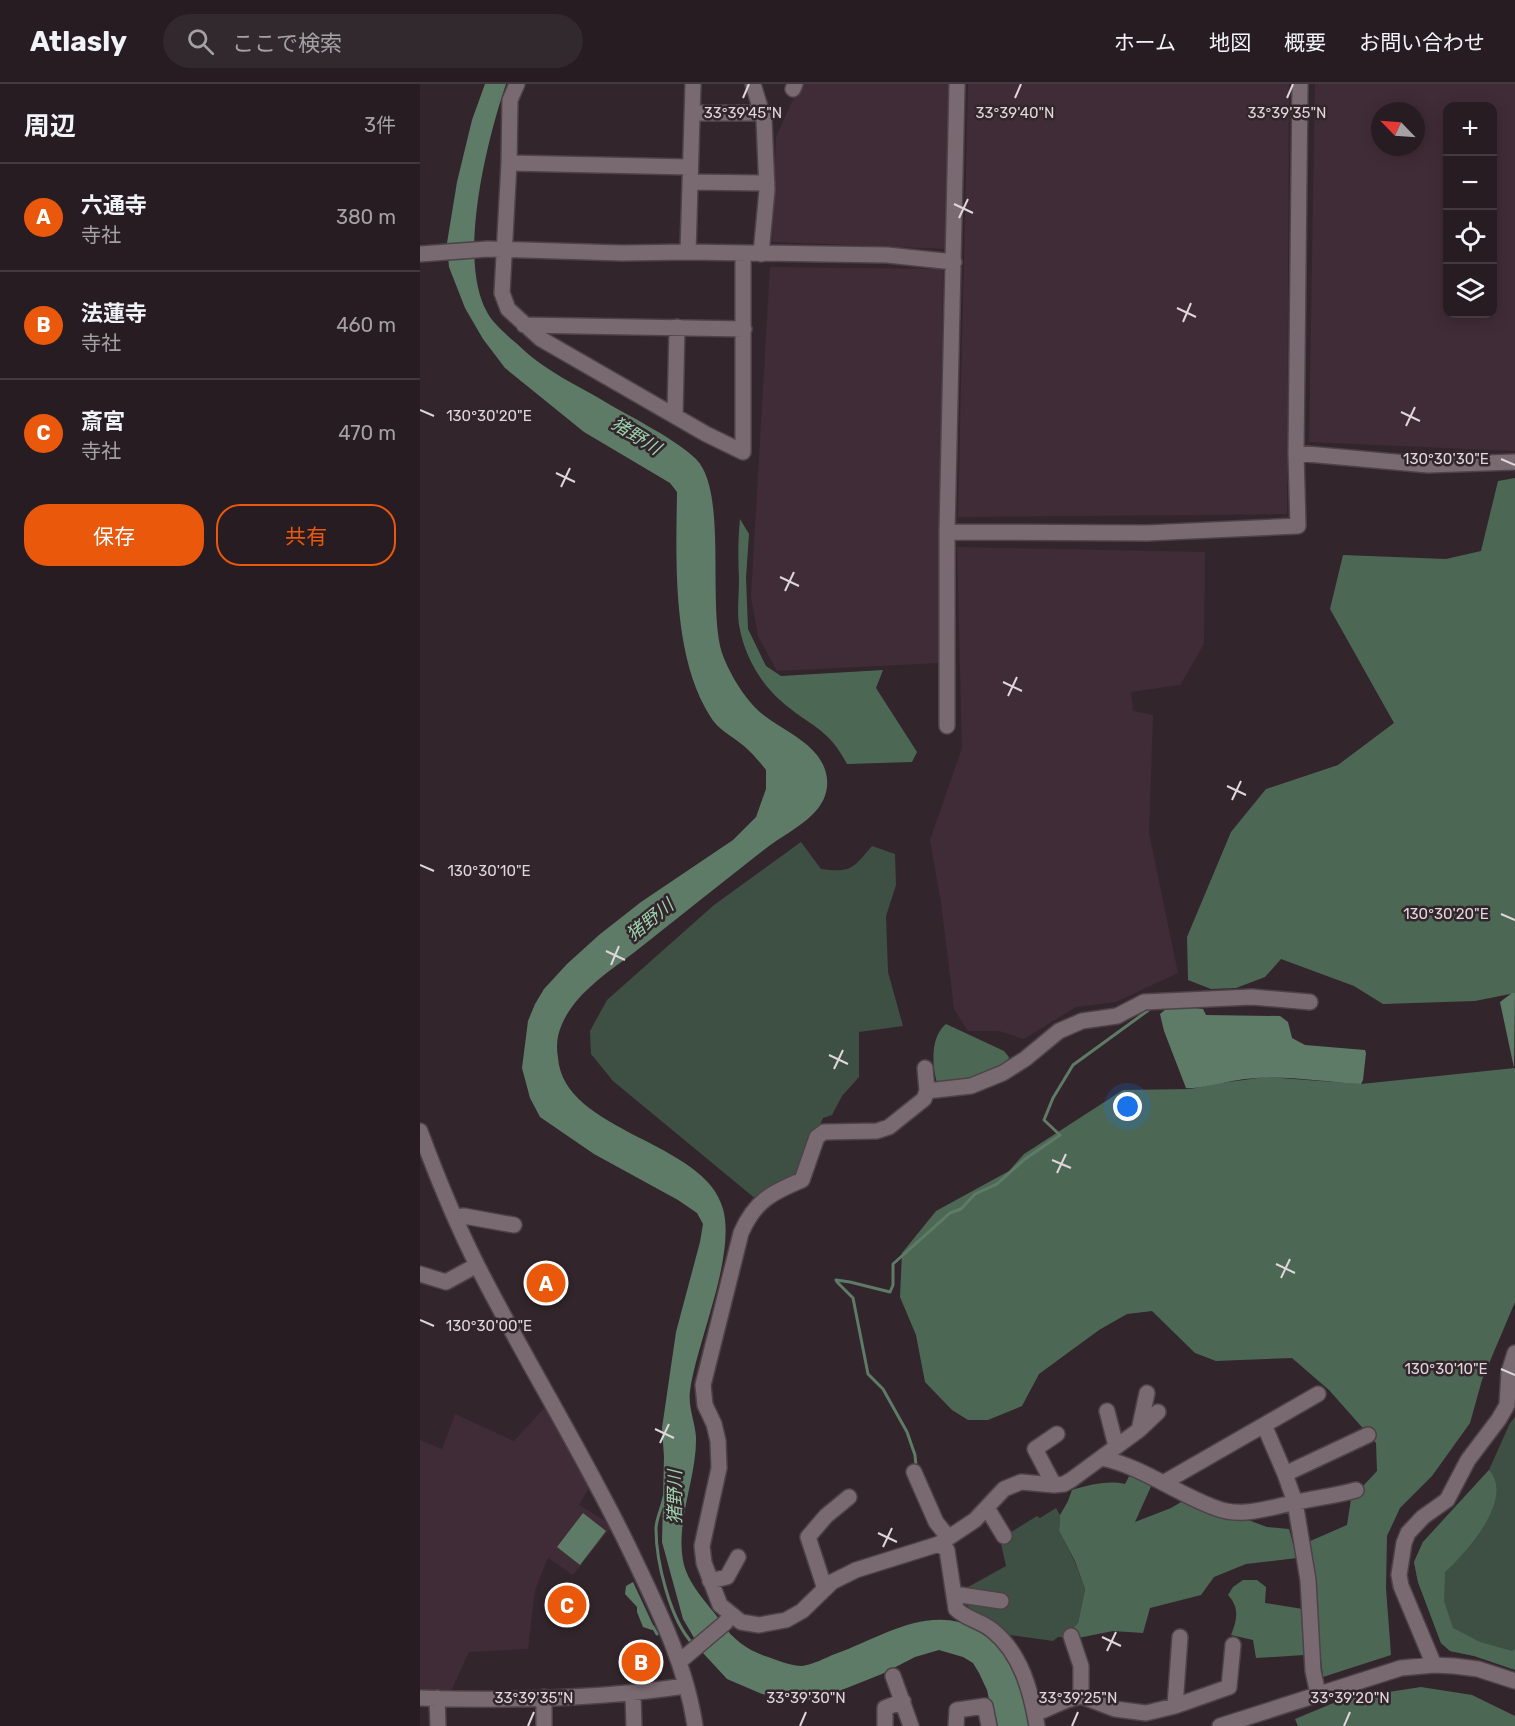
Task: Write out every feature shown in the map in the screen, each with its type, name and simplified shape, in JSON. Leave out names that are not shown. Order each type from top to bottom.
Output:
[{"type":"street","points":[[518,84],[510,100],[502,293],[508,309],[541,339],[727,446],[743,452],[743,254]]},
{"type":"street","points":[[688,252],[693,84]]},
{"type":"street","points":[[753,84],[764,120],[767,183],[761,254]]},
{"type":"street","points":[[947,726],[947,532],[957,84]]},
{"type":"street","points":[[947,532],[1147,533],[1298,526],[1296,453],[1300,84]]},
{"type":"street","points":[[692,112],[762,113]]},
{"type":"street","points":[[509,163],[690,174],[767,183]]},
{"type":"street","points":[[420,254],[488,249],[622,253],[887,255],[954,262]]},
{"type":"street","points":[[524,325],[744,329]]},
{"type":"street","points":[[675,416],[677,327]]},
{"type":"street","points":[[1296,453],[1428,465],[1515,462]]},
{"type":"street","points":[[927,1091],[971,1086],[1004,1073],[1059,1031],[1082,1021],[1117,1016],[1144,1002],[1252,998],[1310,1002]]},
{"type":"street","points":[[925,1068],[927,1091],[924,1098],[889,1127],[877,1131],[824,1132],[818,1137],[802,1180],[776,1191],[756,1206],[741,1233],[704,1386],[705,1405],[714,1424],[718,1442],[719,1468],[702,1546],[704,1563],[710,1581],[728,1619],[759,1625],[786,1620],[802,1611],[832,1582],[856,1570],[943,1540],[975,1520],[1004,1489],[1021,1482],[1064,1484],[1139,1430],[1158,1412]]},
{"type":"street","points":[[420,1131],[441,1188],[477,1265],[600,1489],[657,1610],[679,1662],[692,1702],[695,1726]]},
{"type":"street","points":[[455,1218],[464,1216],[514,1225]]},
{"type":"street","points":[[420,1274],[446,1282],[477,1265]]},
{"type":"street","points":[[1434,1665],[1401,1586],[1399,1575],[1404,1543],[1408,1533],[1416,1524],[1447,1500],[1468,1460],[1499,1419],[1507,1405],[1509,1372],[1515,1353]]},
{"type":"street","points":[[1139,1430],[1147,1393]]},
{"type":"street","points":[[1163,1483],[1318,1394]]},
{"type":"street","points":[[1107,1411],[1116,1446]]},
{"type":"street","points":[[1264,1425],[1286,1474],[1295,1502],[1308,1580],[1313,1671],[1318,1694]]},
{"type":"street","points":[[1054,1485],[1035,1449],[1057,1434]]},
{"type":"street","points":[[1286,1474],[1368,1435]]},
{"type":"street","points":[[1102,1458],[1137,1470],[1216,1509],[1232,1512],[1250,1512],[1332,1497],[1356,1490]]},
{"type":"street","points":[[914,1472],[947,1550],[954,1602],[962,1615],[990,1628],[1006,1642],[1022,1670],[1036,1720],[1067,1700],[1081,1696],[1148,1719],[1175,1706],[1229,1687],[1233,1646]]},
{"type":"street","points":[[825,1589],[808,1537],[826,1516],[849,1497]]},
{"type":"street","points":[[987,1508],[1004,1536]]},
{"type":"street","points":[[710,1581],[727,1576],[738,1557]]},
{"type":"street","points":[[954,1594],[1001,1601]]},
{"type":"street","points":[[679,1662],[728,1619]]},
{"type":"street","points":[[1071,1636],[1081,1666],[1081,1696]]},
{"type":"street","points":[[1175,1706],[1180,1637]]},
{"type":"street","points":[[1220,1726],[1401,1668],[1434,1665],[1478,1669],[1515,1681]]},
{"type":"street","points":[[893,1676],[911,1726]]},
{"type":"street","points":[[420,1698],[582,1698],[633,1694],[685,1686]]},
{"type":"street","points":[[633,1694],[634,1726]]},
{"type":"street","points":[[544,1697],[544,1726]]},
{"type":"street","points":[[437,1698],[438,1726]]},
{"type":"street","points":[[885,1726],[885,1708],[903,1701]]},
{"type":"street","points":[[956,1726],[957,1710],[985,1706],[988,1726]]},
{"type":"shaded area","points":[[800,84],[950,84],[948,249],[772,242],[776,137]]},
{"type":"shaded area","points":[[968,84],[1289,84],[1287,514],[958,517]]},
{"type":"shaded area","points":[[1315,84],[1515,84],[1515,451],[1309,442]]},
{"type":"shaded area","points":[[770,267],[943,269],[938,663],[777,671],[758,636],[751,597]]},
{"type":"shaded area","points":[[1515,478],[1515,993],[1475,1001],[1383,1004],[1354,986],[1281,959],[1265,977],[1236,988],[1211,989],[1188,980],[1187,937],[1231,832],[1266,789],[1338,765],[1394,723],[1330,609],[1343,555],[1446,559],[1481,551],[1498,481]]},
{"type":"shaded area","points":[[740,519],[749,534],[746,578],[748,629],[766,666],[781,676],[883,670],[876,688],[917,752],[912,762],[847,764],[825,734],[781,701],[759,676],[749,657],[739,625]]},
{"type":"shaded area","points":[[957,547],[1205,552],[1204,644],[1180,685],[1131,692],[1133,711],[1153,715],[1149,833],[1178,973],[1116,1002],[1076,1007],[1024,1039],[999,1031],[968,1031],[954,1009],[941,903],[930,840],[962,748]]},
{"type":"shaded area","points":[[801,842],[821,869],[839,870],[851,867],[872,846],[895,854],[896,885],[886,916],[888,972],[903,1026],[859,1032],[859,1077],[842,1096],[832,1115],[823,1118],[800,1171],[757,1200],[613,1081],[591,1054],[590,1031],[607,1000],[714,905]]},
{"type":"shaded area","points":[[946,1024],[1004,1051],[1009,1057],[1007,1065],[969,1082],[937,1083],[933,1060],[935,1044],[937,1036]]},
{"type":"shaded area","points":[[1515,1068],[1515,1302],[1482,1380],[1470,1423],[1432,1476],[1400,1508],[1387,1536],[1386,1588],[1391,1655],[1323,1677],[1308,1542],[1347,1525],[1351,1499],[1377,1471],[1376,1443],[1329,1390],[1292,1358],[1216,1361],[1195,1353],[1152,1311],[1127,1314],[1099,1330],[1039,1374],[1022,1406],[988,1420],[968,1420],[952,1410],[925,1382],[916,1335],[900,1297],[902,1253],[936,1211],[1009,1171],[1024,1154],[1123,1090],[1191,1089],[1266,1077],[1361,1084]]},
{"type":"shaded area","points":[[547,1405],[591,1484],[579,1505],[604,1520],[610,1529],[573,1575],[548,1558],[535,1590],[528,1649],[469,1652],[451,1691],[420,1691],[420,1440],[442,1449],[455,1414],[514,1441]]},
{"type":"shaded area","points":[[1515,1417],[1515,1664],[1450,1651],[1441,1643],[1418,1582],[1414,1562],[1423,1542],[1489,1470],[1510,1423]]},
{"type":"shaded area","points":[[1133,1469],[1153,1482],[1135,1522],[1171,1508],[1188,1498],[1267,1527],[1289,1529],[1297,1558],[1246,1564],[1214,1577],[1201,1595],[1150,1608],[1143,1633],[1113,1631],[1078,1638],[1071,1631],[1078,1623],[1085,1589],[1075,1561],[1059,1531],[1060,1515],[1072,1490],[1105,1483],[1125,1484]]},
{"type":"shaded area","points":[[1489,1470],[1495,1482],[1496,1496],[1492,1510],[1475,1539],[1445,1572],[1444,1601],[1453,1628],[1480,1642],[1512,1651],[1515,1649],[1515,1670],[1474,1656],[1450,1651],[1441,1643],[1418,1582],[1414,1562],[1423,1542]]},
{"type":"shaded area","points":[[1056,1508],[1060,1515],[1059,1531],[1075,1562],[1085,1589],[1078,1623],[1068,1637],[1058,1637],[1053,1641],[1010,1635],[963,1602],[961,1591],[1006,1566],[1000,1539],[1037,1516],[1040,1518]]},
{"type":"shaded area","points":[[1243,1580],[1257,1580],[1266,1587],[1265,1603],[1303,1609],[1304,1655],[1256,1658],[1253,1640],[1231,1635],[1235,1624],[1236,1609],[1228,1595],[1233,1587]]},
{"type":"shaded area","points":[[1421,1687],[1472,1695],[1515,1716],[1515,1726],[1298,1726],[1295,1719],[1343,1699]]},
{"type":"water","name":"猪野川","points":[[485,84],[506,84],[484,167],[475,231],[478,289],[487,312],[494,323],[545,367],[666,437],[696,459],[706,475],[711,496],[714,522],[716,607],[718,632],[724,659],[738,686],[751,703],[770,720],[804,742],[813,751],[821,761],[827,779],[825,796],[812,815],[594,983],[568,1012],[558,1036],[558,1058],[566,1083],[584,1104],[608,1121],[691,1167],[711,1186],[723,1209],[726,1228],[720,1274],[690,1391],[696,1437],[682,1533],[684,1565],[695,1588],[736,1640],[754,1652],[793,1665],[802,1666],[814,1663],[911,1624],[930,1620],[949,1620],[968,1625],[988,1635],[1007,1649],[1012,1656],[1023,1686],[1033,1726],[995,1726],[987,1690],[973,1663],[963,1657],[939,1650],[915,1657],[882,1674],[819,1699],[799,1700],[762,1694],[727,1679],[703,1653],[683,1619],[662,1542],[664,1457],[662,1428],[676,1332],[703,1224],[697,1213],[678,1200],[594,1154],[540,1117],[530,1098],[522,1068],[528,1021],[544,989],[599,935],[641,902],[733,840],[756,817],[766,789],[766,770],[747,749],[713,721],[698,692],[689,665],[679,607],[676,548],[677,492],[670,483],[584,432],[505,368],[483,339],[465,308],[449,267],[447,243],[457,182],[472,120]]},
{"type":"water","points":[[1515,993],[1514,1068],[1500,1002]]},
{"type":"water","points":[[1171,1005],[1203,1009],[1206,1015],[1280,1016],[1288,1022],[1292,1038],[1305,1045],[1365,1050],[1363,1080],[1361,1084],[1258,1078],[1186,1088],[1164,1031],[1160,1014]]},
{"type":"water","points":[[583,1513],[606,1531],[580,1565],[557,1547]]},
{"type":"water","points":[[633,1582],[655,1629],[643,1627],[637,1607],[625,1594],[626,1586]]},
{"type":"waterway","points":[[836,1280],[890,1292],[893,1285],[893,1264],[950,1213],[961,1209],[975,1194],[997,1184],[1025,1159],[1060,1135],[1044,1120],[1053,1098],[1073,1065],[1150,1009]]},
{"type":"waterway","points":[[837,1282],[853,1298],[868,1374],[883,1389],[907,1432],[915,1455],[916,1466]]},
{"type":"waterway","name":"猪野川","points":[[664,1497],[656,1529],[662,1573],[671,1606],[693,1644]]},
{"type":"waterway","points":[[653,1627],[657,1634]]},
{"type":"place","name":"六通寺","points":[[546,1283]]},
{"type":"place","name":"斎宮","points":[[567,1605]]},
{"type":"place","name":"法蓮寺","points":[[641,1662]]}]
